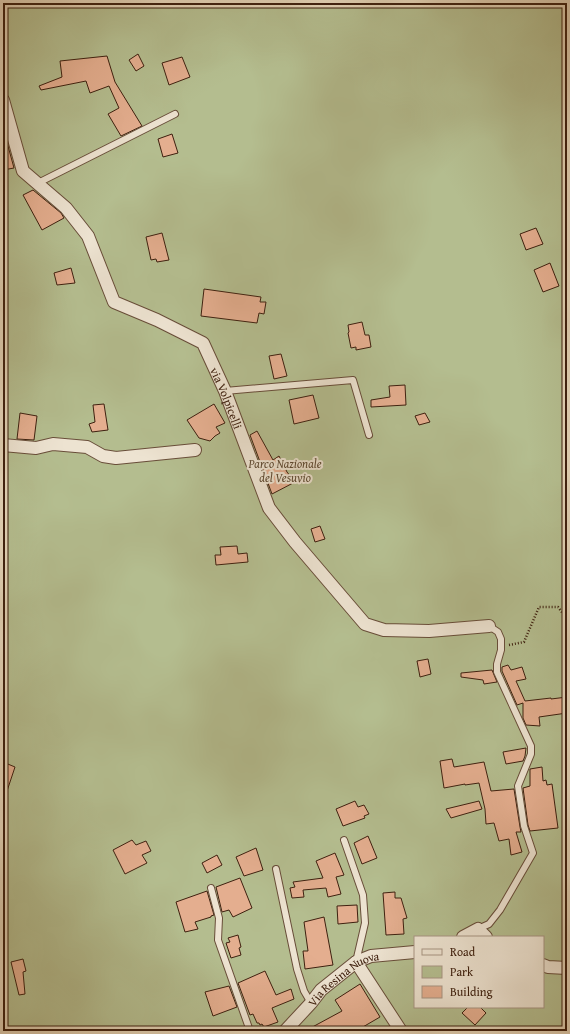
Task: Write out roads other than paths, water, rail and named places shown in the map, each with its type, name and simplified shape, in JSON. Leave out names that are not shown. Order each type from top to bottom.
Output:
[{"type":"street","name":"via Volpicelli","points":[[3,100],[23,171],[66,208],[88,236],[114,302],[157,320],[203,344],[225,391],[269,508],[295,542],[365,624],[384,630],[422,631],[489,626]]},
{"type":"street","points":[[3,445],[36,448],[53,444],[87,447],[103,456],[116,458],[195,450]]},
{"type":"street","points":[[468,936],[482,933]]},
{"type":"street","name":"Via Resina Nuova","points":[[285,1031],[321,990],[356,962],[371,956],[414,952]]},
{"type":"street","points":[[356,962],[401,1031]]},
{"type":"street","points":[[544,965],[567,968]]},
{"type":"lane","points":[[38,183],[175,114]]},
{"type":"lane","points":[[225,391],[353,380],[369,435]]},
{"type":"lane","points":[[482,933],[500,910],[533,853],[524,826],[518,786],[531,754],[531,746],[497,672],[497,664],[501,650],[501,639],[498,632],[489,626]]},
{"type":"lane","points":[[344,840],[363,895],[365,923],[356,962]]},
{"type":"lane","points":[[276,869],[297,969],[304,991],[311,1003]]},
{"type":"lane","points":[[211,888],[219,918],[218,940],[250,1031]]},
{"type":"park label","name":"Parco Nazionale del Vesuvio","points":[[285,470]]}]
